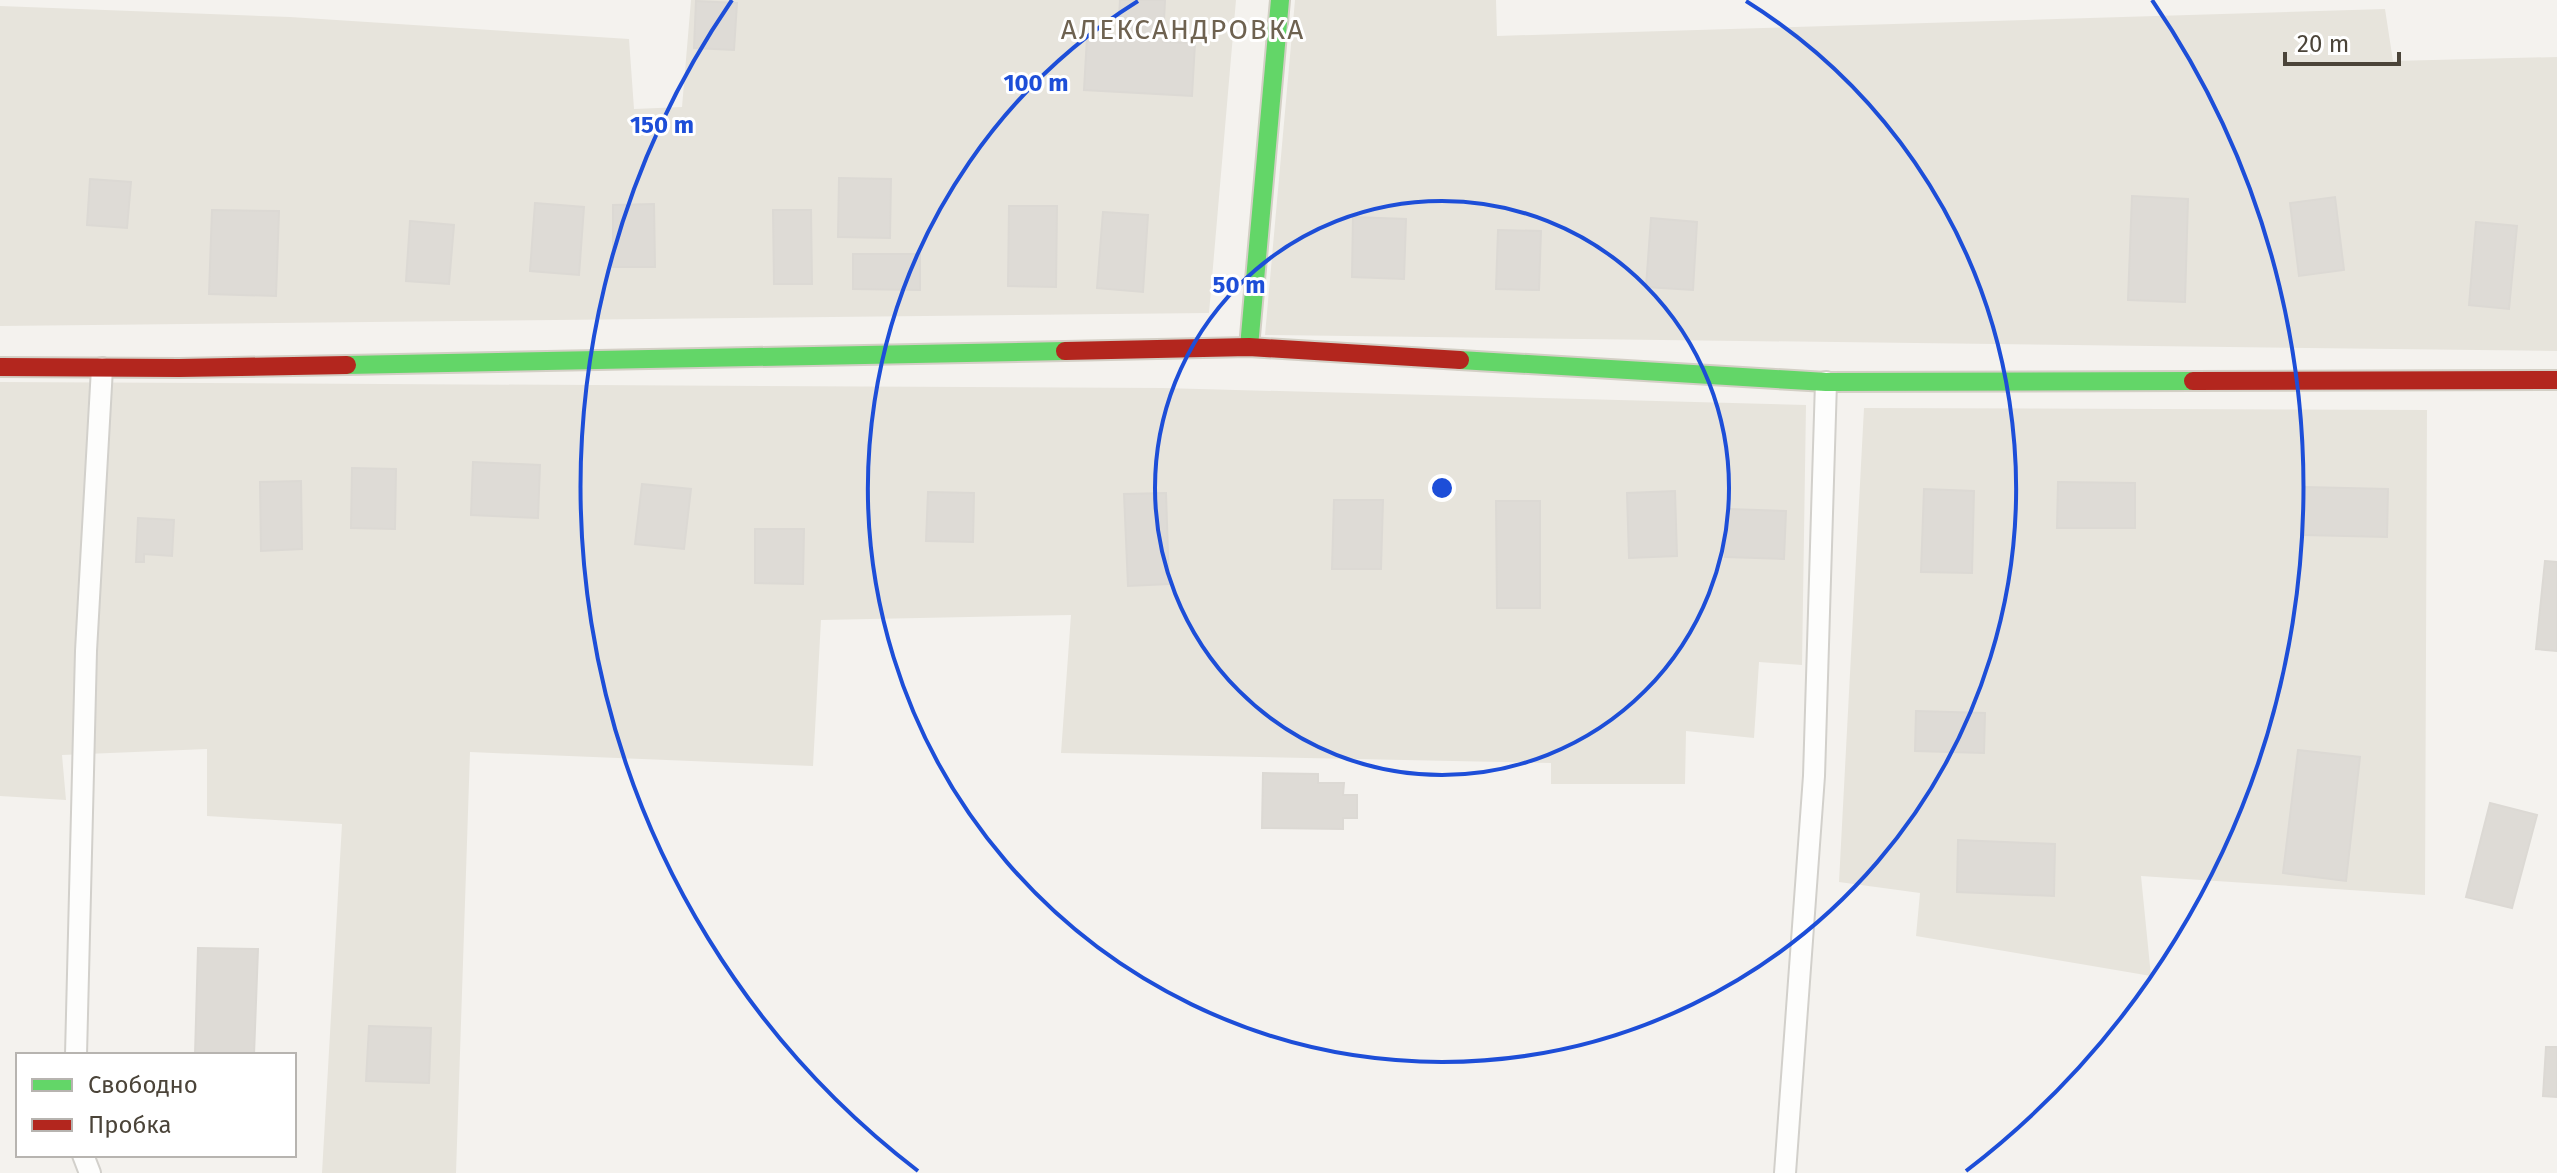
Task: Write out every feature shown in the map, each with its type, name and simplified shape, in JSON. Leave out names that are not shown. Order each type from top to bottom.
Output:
[{"type":"street","points":[[1249,347],[1280,0]]},
{"type":"street","points":[[0,367],[102,368],[1249,347],[1826,382],[2557,380]]},
{"type":"lane","points":[[76,1053],[86,651],[102,368]]},
{"type":"lane","points":[[1785,1173],[1814,776],[1826,382]]},
{"type":"shaded area","points":[[691,0],[1236,0],[1209,313],[0,326],[0,6],[290,17],[629,39],[634,109],[682,107]]},
{"type":"shaded area","points":[[1295,0],[1496,0],[1497,36],[2385,9],[2393,61],[2557,57],[2557,351],[1265,335]]},
{"type":"shaded area","points":[[0,382],[1163,388],[1806,405],[1802,665],[1759,662],[1754,738],[1686,731],[1685,784],[1551,784],[1551,763],[1061,753],[1071,615],[821,620],[813,766],[470,752],[456,1173],[322,1173],[342,824],[207,816],[207,749],[62,755],[66,800],[0,796]]},
{"type":"shaded area","points":[[1864,408],[2427,410],[2425,895],[2141,876],[2151,976],[1916,936],[1920,893],[1839,882]]},
{"type":"building","points":[[1120,0],[1165,0],[1163,42],[1195,43],[1192,96],[1084,90],[1087,37],[1118,39]]},
{"type":"building","points":[[696,1],[737,3],[734,50],[694,48]]},
{"type":"building","points":[[839,178],[891,179],[890,238],[838,237]]},
{"type":"building","points":[[90,179],[131,182],[127,228],[87,225]]},
{"type":"building","points":[[2132,196],[2188,199],[2185,302],[2128,300]]},
{"type":"building","points":[[2335,197],[2344,270],[2299,276],[2290,203]]},
{"type":"building","points":[[535,203],[584,207],[579,275],[530,271]]},
{"type":"building","points":[[654,204],[655,267],[613,267],[613,205]]},
{"type":"building","points":[[1009,206],[1057,206],[1056,287],[1008,286]]},
{"type":"building","points":[[212,210],[279,211],[276,296],[209,294]]},
{"type":"building","points":[[773,210],[811,210],[812,284],[774,284]]},
{"type":"building","points":[[1103,212],[1148,215],[1143,292],[1097,288]]},
{"type":"building","points":[[1353,217],[1406,219],[1404,279],[1352,277]]},
{"type":"building","points":[[1651,218],[1697,222],[1693,290],[1646,287]]},
{"type":"building","points":[[410,221],[454,225],[449,284],[406,281]]},
{"type":"building","points":[[2476,222],[2517,226],[2509,309],[2469,305]]},
{"type":"building","points":[[1498,230],[1541,231],[1539,290],[1496,289]]},
{"type":"building","points":[[853,254],[920,254],[920,290],[853,289]]},
{"type":"building","points":[[473,462],[540,465],[538,518],[471,515]]},
{"type":"building","points":[[352,468],[396,469],[395,529],[351,528]]},
{"type":"building","points":[[301,481],[302,549],[261,551],[260,482]]},
{"type":"building","points":[[2058,482],[2135,483],[2135,528],[2057,528]]},
{"type":"building","points":[[642,484],[691,489],[684,549],[635,544]]},
{"type":"building","points":[[2304,487],[2388,489],[2387,537],[2304,535]]},
{"type":"building","points":[[1924,489],[1974,491],[1972,573],[1921,572]]},
{"type":"building","points":[[1675,491],[1677,556],[1629,558],[1627,493]]},
{"type":"building","points":[[928,492],[974,493],[973,542],[926,541]]},
{"type":"building","points":[[1166,493],[1169,584],[1128,586],[1124,494]]},
{"type":"building","points":[[1334,500],[1383,500],[1381,569],[1332,569]]},
{"type":"building","points":[[1496,501],[1540,501],[1540,608],[1497,608]]},
{"type":"building","points":[[1728,509],[1786,511],[1784,559],[1725,557]]},
{"type":"building","points":[[138,518],[174,520],[172,556],[144,554],[144,562],[136,562]]},
{"type":"building","points":[[755,529],[804,529],[803,584],[755,583]]},
{"type":"building","points":[[2545,561],[2557,562],[2557,651],[2536,649]]},
{"type":"building","points":[[1916,711],[1985,713],[1984,753],[1915,751]]},
{"type":"building","points":[[2298,750],[2360,757],[2346,881],[2283,873]]},
{"type":"building","points":[[1263,773],[1318,774],[1318,783],[1344,783],[1343,795],[1357,795],[1357,818],[1343,818],[1343,829],[1262,828]]},
{"type":"building","points":[[2490,803],[2537,815],[2512,908],[2466,897]]},
{"type":"building","points":[[1958,840],[2055,844],[2054,896],[1957,892]]},
{"type":"building","points":[[198,948],[258,949],[254,1053],[195,1053]]},
{"type":"building","points":[[369,1026],[431,1028],[429,1083],[366,1081]]},
{"type":"building","points":[[2546,1047],[2557,1047],[2557,1097],[2543,1096]]},
{"type":"traffic: fast","points":[[1249,347],[1280,0]]},
{"type":"traffic: fast","points":[[347,365],[1065,351]]},
{"type":"traffic: fast","points":[[1460,360],[1826,382],[2193,381]]},
{"type":"traffic: jam","points":[[1065,351],[1249,347],[1460,360]]},
{"type":"traffic: jam","points":[[0,367],[347,365]]},
{"type":"traffic: jam","points":[[2193,381],[2557,380]]},
{"type":"district","name":"АЛЕКСАНДРОВКА","points":[[1183,29]]}]
